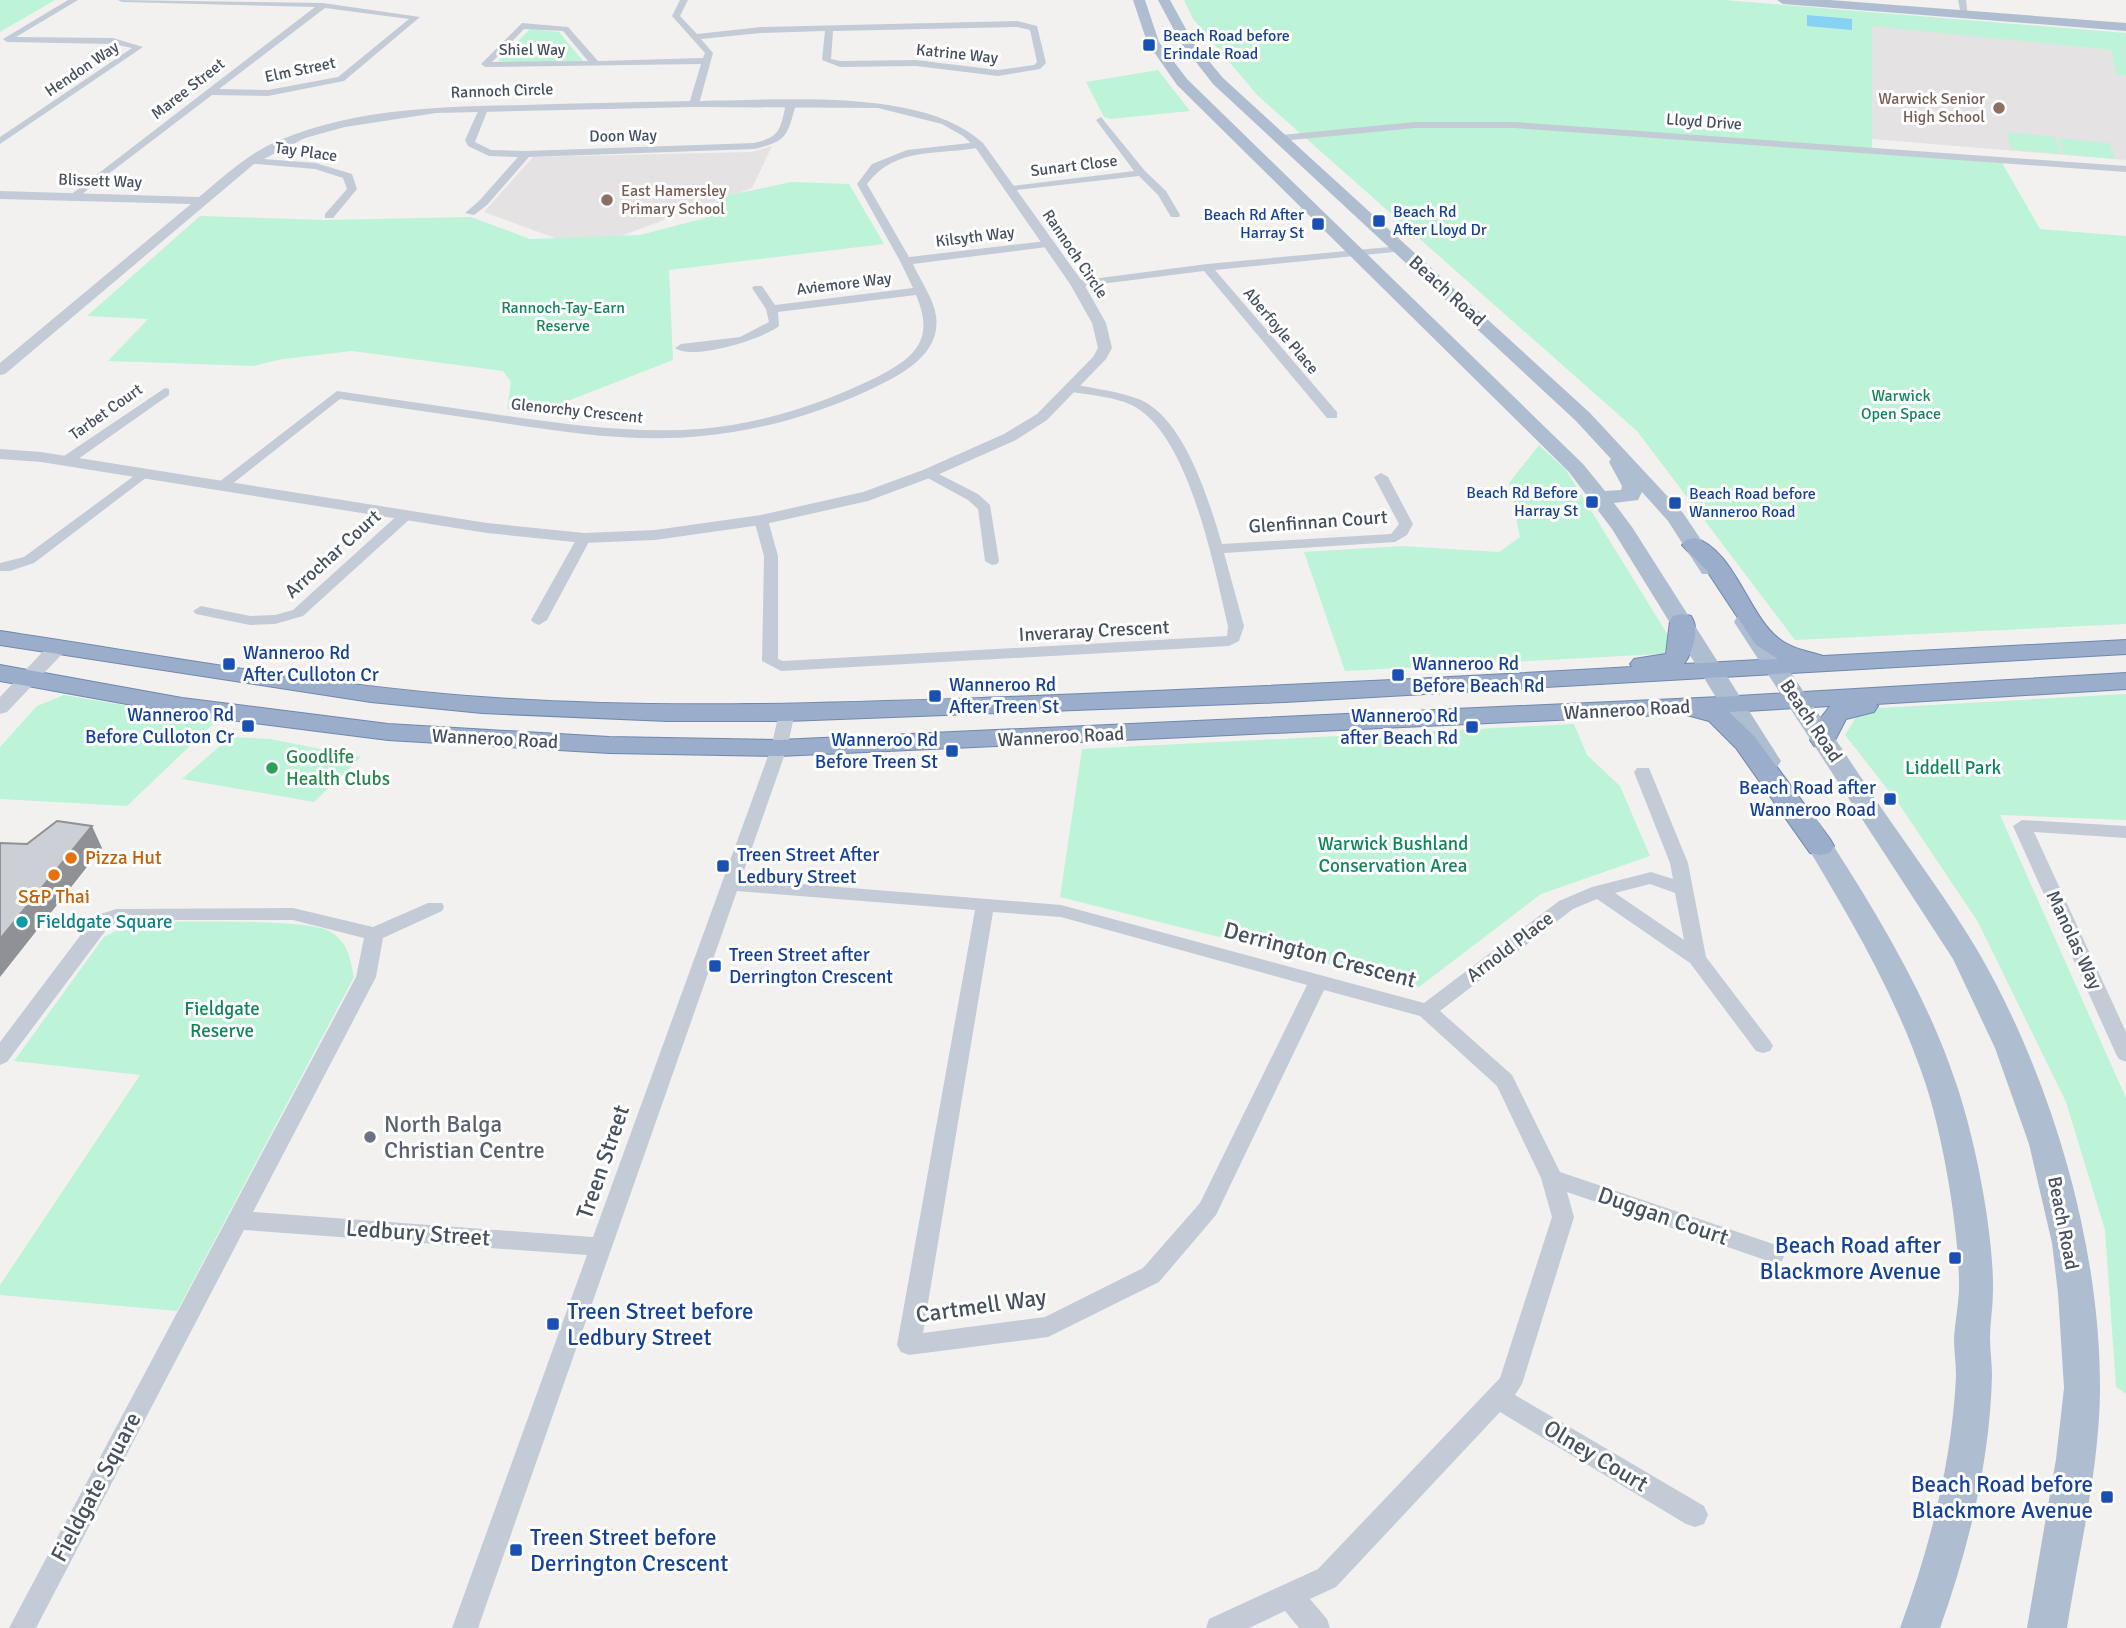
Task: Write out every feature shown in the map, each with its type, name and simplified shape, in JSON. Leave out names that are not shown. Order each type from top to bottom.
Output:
[{"type":"highway","points":[[1694,545],[1711,558],[1766,641],[1787,654],[1834,665]]},
{"type":"highway","points":[[1491,683],[1674,661],[1680,652],[1682,621]]},
{"type":"highway","name":"Wanneroo Road","points":[[0,638],[299,684],[468,704],[667,713],[787,713],[1491,683],[2126,647]]},
{"type":"highway","name":"Wanneroo Road","points":[[0,673],[183,706],[388,732],[609,746],[779,748],[1733,705],[2115,682]]},
{"type":"highway","points":[[1823,740],[1830,720],[1844,707],[2050,691],[2115,682]]},
{"type":"highway","points":[[1671,708],[1717,715],[1745,742],[1820,846]]},
{"type":"main road","name":"Beach Road","points":[[1131,0],[1141,8],[1159,52],[1182,82],[1558,449],[1599,498],[1682,621],[1886,955],[1922,1035],[1944,1097],[1960,1162],[1973,1246],[1976,1290],[1972,1339],[1974,1374],[1966,1459],[1941,1571],[1920,1628]]},
{"type":"main road","name":"Beach Road","points":[[1164,0],[1187,43],[1210,71],[1608,442],[1676,517],[1947,924],[1982,984],[2041,1128],[2073,1272],[2078,1316],[2081,1401],[2048,1628]]},
{"type":"main road","points":[[1783,0],[2126,17]]},
{"type":"main road","points":[[1900,0],[2126,27]]},
{"type":"main road","points":[[1599,498],[1624,498],[1631,496],[1633,491],[1608,442]]},
{"type":"street","points":[[4,41],[74,0]]},
{"type":"street","name":"Elm Street","points":[[122,0],[323,5],[416,17],[341,79],[268,93],[210,92]]},
{"type":"street","points":[[684,0],[676,16],[709,53],[694,104]]},
{"type":"street","name":"Maree Street","points":[[73,198],[323,5]]},
{"type":"street","name":"Katrine Way","points":[[695,37],[761,30],[1017,24],[1034,28],[1042,63],[1037,67],[1007,73],[916,63],[840,64],[826,60],[829,29]]},
{"type":"street","name":"Shiel Way","points":[[595,63],[565,29],[522,26],[485,64],[595,63],[706,61]]},
{"type":"street","name":"Hendon Way","points":[[0,141],[139,47],[113,41],[4,41]]},
{"type":"street","points":[[1007,73],[1012,84]]},
{"type":"street","name":"Rannoch Circle","points":[[0,371],[199,201],[250,161],[294,139],[344,124],[415,112],[483,108],[694,104],[878,106],[946,122],[967,134],[979,145],[1011,189],[1077,284],[1099,323],[1105,348],[1099,359],[1042,417],[1025,428],[929,472],[868,496],[761,520],[655,535],[584,538],[487,528],[66,461],[0,454]]},
{"type":"street","name":"Doon Way","points":[[483,108],[470,140],[471,144],[489,153],[526,155],[754,146],[772,142],[783,134],[791,104]]},
{"type":"street","name":"Sunart Close","points":[[1101,120],[1141,173],[1162,193],[1175,215]]},
{"type":"street","name":"Lloyd Drive","points":[[1280,138],[1415,125],[1514,125],[2126,169]]},
{"type":"street","name":"Glenorchy Crescent","points":[[222,485],[337,395],[632,435],[678,435],[774,420],[868,386],[908,363],[925,346],[932,331],[930,314],[920,290],[862,184],[876,166],[910,152],[979,145]]},
{"type":"street","points":[[470,213],[483,203],[526,155]]},
{"type":"street","name":"Tay Place","points":[[250,161],[316,166],[348,176],[352,189],[329,216]]},
{"type":"street","name":"Sunart Close","points":[[1011,189],[1141,173]]},
{"type":"street","name":"Blissett Way","points":[[0,195],[199,201]]},
{"type":"street","name":"Kilsyth Way","points":[[906,261],[1047,244]]},
{"type":"street","points":[[1077,284],[1397,246]]},
{"type":"street","name":"Aberfoyle Place","points":[[1207,267],[1332,415]]},
{"type":"street","points":[[681,348],[757,336],[775,323],[772,309],[758,288]]},
{"type":"street","name":"Aviemore Way","points":[[772,309],[920,290]]},
{"type":"street","name":"Inveraray Crescent","points":[[761,520],[771,556],[770,661],[781,666],[1229,641],[1234,638],[1236,626],[1216,549],[1185,463],[1157,419],[1146,408],[1135,403],[1072,388]]},
{"type":"street","name":"Tarbet Court","points":[[66,461],[165,392]]},
{"type":"street","points":[[929,472],[985,508],[992,561]]},
{"type":"street","points":[[0,567],[10,567],[29,560],[142,474]]},
{"type":"street","name":"Glenfinnan Court","points":[[1216,549],[1395,538],[1406,524],[1381,477]]},
{"type":"street","name":"Arrochar Court","points":[[201,611],[222,617],[250,620],[283,620],[298,613],[406,515]]},
{"type":"street","points":[[539,620],[584,538]]},
{"type":"street","points":[[0,708],[58,647]]},
{"type":"street","name":"Treen Street","points":[[465,1628],[779,748],[787,713]]},
{"type":"street","points":[[1643,772],[1679,863],[1697,958]]},
{"type":"street","name":"Manolas Way","points":[[2126,832],[2022,826],[2126,1054]]},
{"type":"street","name":"Arnold Place","points":[[1427,1011],[1566,905],[1599,891],[1651,878],[1684,889]]},
{"type":"street","name":"Derrington Crescent","points":[[729,884],[1061,911],[1427,1011],[1506,1081],[1552,1178],[1563,1217],[1510,1384],[1327,1578],[1219,1628]]},
{"type":"street","points":[[1599,891],[1697,958],[1763,1046]]},
{"type":"street","name":"Cartmell Way","points":[[985,904],[909,1345],[1048,1327],[1152,1275],[1208,1209],[1318,982]]},
{"type":"street","points":[[0,1058],[102,921],[123,914],[293,914],[374,934],[435,907]]},
{"type":"street","name":"Fieldgate Square","points":[[22,1628],[366,977],[374,934]]},
{"type":"street","name":"Duggan Court","points":[[1552,1178],[1773,1254]]},
{"type":"street","name":"Ledbury Street","points":[[236,1220],[600,1247]]},
{"type":"street","name":"Olney Court","points":[[1497,1397],[1695,1515]]},
{"type":"street","points":[[1289,1596],[1317,1628]]},
{"type":"shaded area","name":"Warwick Senior High School","points":[[1872,25],[2111,50],[2116,75],[2126,76],[2126,160],[1872,139]]},
{"type":"shaded area","name":"East Hamersley Primary School","points":[[772,146],[752,188],[585,249],[484,212],[533,157],[752,152]]},
{"type":"green space","points":[[0,0],[55,0],[0,32]]},
{"type":"green space","name":"Warwick Open Space","points":[[1184,0],[1724,0],[2126,33],[2126,76],[2116,75],[2111,50],[1872,26],[1872,152],[2002,163],[2040,229],[2126,236],[2126,624],[1795,640],[1637,431],[1258,96],[1193,19]]},
{"type":"green space","points":[[530,29],[559,32],[583,61],[514,64],[498,61]]},
{"type":"green space","points":[[1158,70],[1190,111],[1110,119],[1104,117],[1086,82]]},
{"type":"green space","points":[[2007,132],[2056,137],[2061,154],[2011,149]]},
{"type":"green space","points":[[2059,138],[2109,143],[2115,159],[2064,154]]},
{"type":"green space","name":"Rannoch-Tay-Earn Reserve","points":[[791,182],[849,184],[884,244],[669,270],[673,360],[537,413],[507,409],[511,382],[503,371],[352,351],[283,359],[253,366],[108,361],[148,319],[87,316],[200,216],[325,220],[471,217],[530,239],[640,235],[705,218],[720,197]]},
{"type":"green space","points":[[1539,445],[1566,470],[1679,653],[1345,671],[1304,552],[1402,546],[1499,552],[1520,537],[1509,483]]},
{"type":"green space","name":"Liddell Park","points":[[2126,694],[2126,820],[2000,815],[2126,1098],[2126,1394],[2116,1387],[2105,1230],[2066,1102],[1978,922],[1899,804],[1845,735],[1861,709]]},
{"type":"green space","points":[[64,695],[216,721],[127,806],[0,799],[0,747],[37,706]]},
{"type":"green space","name":"Warwick Bushland Conservation Area","points":[[1574,724],[1587,755],[1620,786],[1650,856],[1541,894],[1419,987],[1060,897],[1082,749]]},
{"type":"green space","name":"Goodlife Health Clubs","points":[[230,737],[270,739],[361,757],[314,802],[182,779]]},
{"type":"green space","name":"Fieldgate Reserve","points":[[133,922],[267,922],[316,927],[329,931],[344,945],[354,977],[177,1311],[0,1295],[0,1285],[140,1075],[14,1061],[104,937]]},
{"type":"water","points":[[1807,15],[1852,19],[1852,30],[1807,26]]},
{"type":"building","points":[[57,821],[92,826],[0,939],[0,843],[27,844]]},
{"type":"place","name":"Beach Road before Erindale Road","points":[[1149,45]]},
{"type":"place","name":"Warwick Senior High School","points":[[1999,108]]},
{"type":"place","name":"East Hamersley Primary School","points":[[607,200]]},
{"type":"place","name":"Beach Rd After Lloyd Dr","points":[[1379,221]]},
{"type":"place","name":"Beach Rd After Harray St","points":[[1318,224]]},
{"type":"place","name":"Beach Rd Before Harray St","points":[[1592,502]]},
{"type":"place","name":"Beach Road before Wanneroo Road","points":[[1675,503]]},
{"type":"place","name":"Wanneroo Rd After Culloton Cr","points":[[229,664]]},
{"type":"place","name":"Wanneroo Rd Before Beach Rd","points":[[1398,675]]},
{"type":"place","name":"Wanneroo Rd After Treen St","points":[[935,696]]},
{"type":"place","name":"Wanneroo Rd Before Culloton Cr","points":[[248,726]]},
{"type":"place","name":"Wanneroo Rd after Beach Rd","points":[[1472,727]]},
{"type":"place","name":"Wanneroo Rd Before Treen St","points":[[952,751]]},
{"type":"place","name":"Goodlife Health Clubs","points":[[272,768]]},
{"type":"place","name":"Beach Road after Wanneroo Road","points":[[1890,799]]},
{"type":"place","name":"Pizza Hut","points":[[71,858]]},
{"type":"place","name":"Treen Street After Ledbury Street","points":[[723,866]]},
{"type":"place","name":"S&P Thai","points":[[54,875]]},
{"type":"place","name":"Fieldgate Square","points":[[22,922]]},
{"type":"place","name":"Treen Street after Derrington Crescent","points":[[715,966]]},
{"type":"place","name":"North Balga Christian Centre","points":[[370,1137]]},
{"type":"place","name":"Beach Road after Blackmore Avenue","points":[[1955,1258]]},
{"type":"place","name":"Treen Street before Ledbury Street","points":[[553,1324]]},
{"type":"place","name":"Beach Road before Blackmore Avenue","points":[[2107,1497]]},
{"type":"place","name":"Treen Street before Derrington Crescent","points":[[516,1550]]}]
